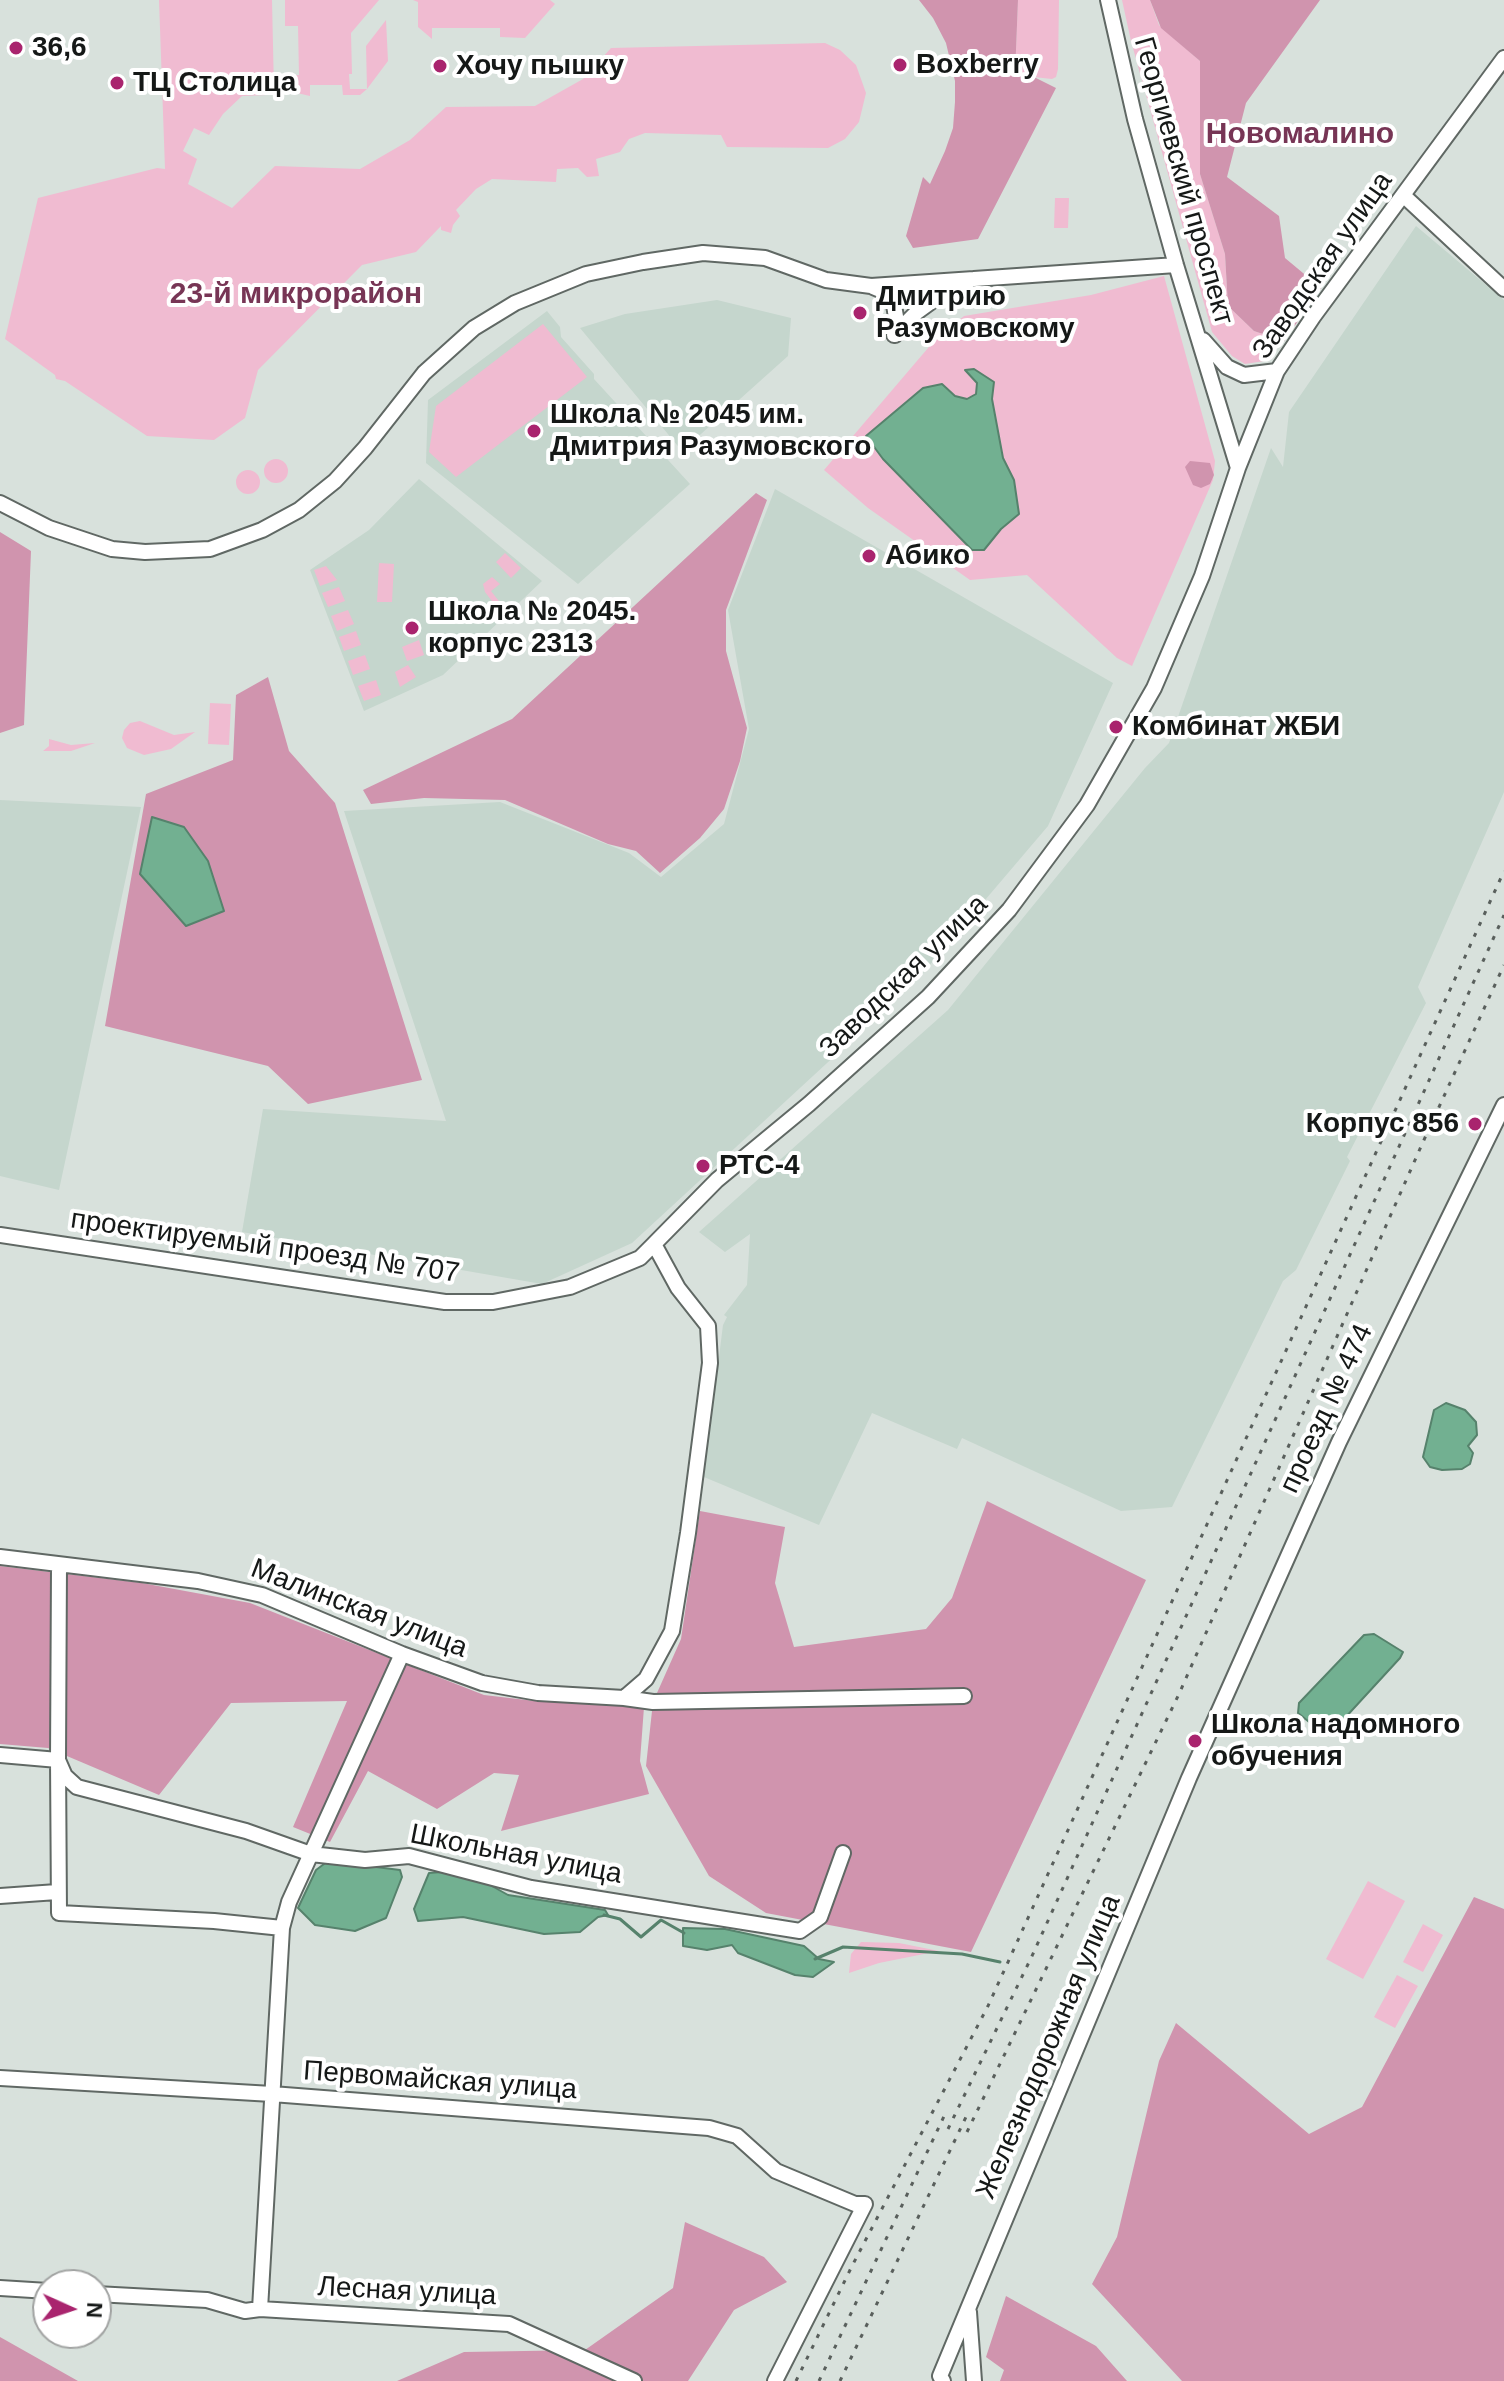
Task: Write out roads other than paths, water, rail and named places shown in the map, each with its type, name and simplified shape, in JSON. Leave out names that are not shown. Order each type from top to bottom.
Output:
[{"type":"street","name":"Георгиевский проспект","points":[[1108,0],[1135,119],[1238,468]]},
{"type":"street","name":"Заводская улица","points":[[654,1244],[717,1180],[809,1104],[928,997],[1009,910],[1087,805],[1154,688],[1202,576],[1238,468],[1277,371],[1313,317],[1504,58]]},
{"type":"street","points":[[1403,195],[1504,289]]},
{"type":"street","points":[[0,503],[49,528],[112,549],[145,552],[210,549],[262,530],[299,510],[335,481],[424,373],[467,334],[503,309],[553,286],[600,271],[703,253],[765,258],[826,280],[871,286],[1176,265]]},
{"type":"street","points":[[871,286],[885,292],[893,300],[897,322],[894,335],[917,312],[950,288],[974,279]]},
{"type":"street","points":[[1200,337],[1227,367],[1244,375],[1277,371]]},
{"type":"street","name":"проезд № 474","points":[[1207,1739],[1339,1442],[1504,1105]]},
{"type":"street","name":"проектируемый проезд № 707","points":[[0,1235],[445,1302],[493,1302],[570,1287],[640,1258],[654,1244]]},
{"type":"street","points":[[624,1698],[646,1679],[672,1631],[710,1363],[708,1326],[678,1288],[654,1244]]},
{"type":"street","name":"Малинская улица","points":[[0,1557],[198,1581],[262,1595],[402,1654],[482,1683],[538,1693],[653,1702],[964,1696]]},
{"type":"street","points":[[59,1566],[59,1913],[214,1921],[282,1928]]},
{"type":"street","points":[[260,2309],[282,1928],[289,1902],[402,1654]]},
{"type":"street","name":"Железнодорожная улица","points":[[942,2378],[1207,1739]]},
{"type":"street","points":[[0,1755],[58,1760]]},
{"type":"street","name":"Школьная улица","points":[[58,1760],[65,1776],[77,1787],[246,1831],[311,1854],[365,1860],[409,1856],[531,1888],[800,1931],[820,1917],[843,1853]]},
{"type":"street","points":[[0,1896],[57,1892]]},
{"type":"street","name":"Первомайская улица","points":[[0,2078],[272,2094],[709,2128],[737,2136],[776,2171],[855,2204],[865,2204],[775,2381]]},
{"type":"street","points":[[0,2288],[32,2290]]},
{"type":"street","name":"Лесная улица","points":[[112,2295],[207,2300],[245,2311],[260,2309],[509,2324],[634,2381]]},
{"type":"street","points":[[969,2308],[974,2381]]},
{"type":"waterway","points":[[604,1915],[620,1919],[641,1937],[661,1920],[684,1933]]},
{"type":"waterway","points":[[815,1959],[843,1947],[962,1954],[1000,1962]]},
{"type":"railway","points":[[796,2381],[852,2266],[988,2006],[1504,871]]},
{"type":"railway","points":[[948,2129],[1032,1956],[1504,915]]},
{"type":"railway","points":[[967,2132],[1179,1694],[1504,965]]},
{"type":"railway","points":[[819,2381],[947,2110]]},
{"type":"railway","points":[[840,2381],[966,2117]]},
{"type":"place","name":"36,6","points":[[16,48]]},
{"type":"place","name":"Boxberry","points":[[900,65]]},
{"type":"place","name":"Хочу пышку","points":[[440,66]]},
{"type":"place","name":"ТЦ Столица","points":[[117,83]]},
{"type":"place","name":"Дмитрию Разумовскому","points":[[860,313]]},
{"type":"place","name":"Школа № 2045 им. Дмитрия Разумовского","points":[[534,431]]},
{"type":"place","name":"Абико","points":[[869,556]]},
{"type":"place","name":"Школа № 2045. корпус 2313","points":[[412,628]]},
{"type":"place","name":"Комбинат ЖБИ","points":[[1116,727]]},
{"type":"place","name":"Корпус 856","points":[[1475,1124]]},
{"type":"place","name":"РТС-4","points":[[703,1166]]},
{"type":"place","name":"Школа надомного обучения","points":[[1195,1741]]},
{"type":"district","name":"Новомалино","points":[[1300,135]]},
{"type":"district","name":"23-й микрорайон","points":[[296,295]]}]
